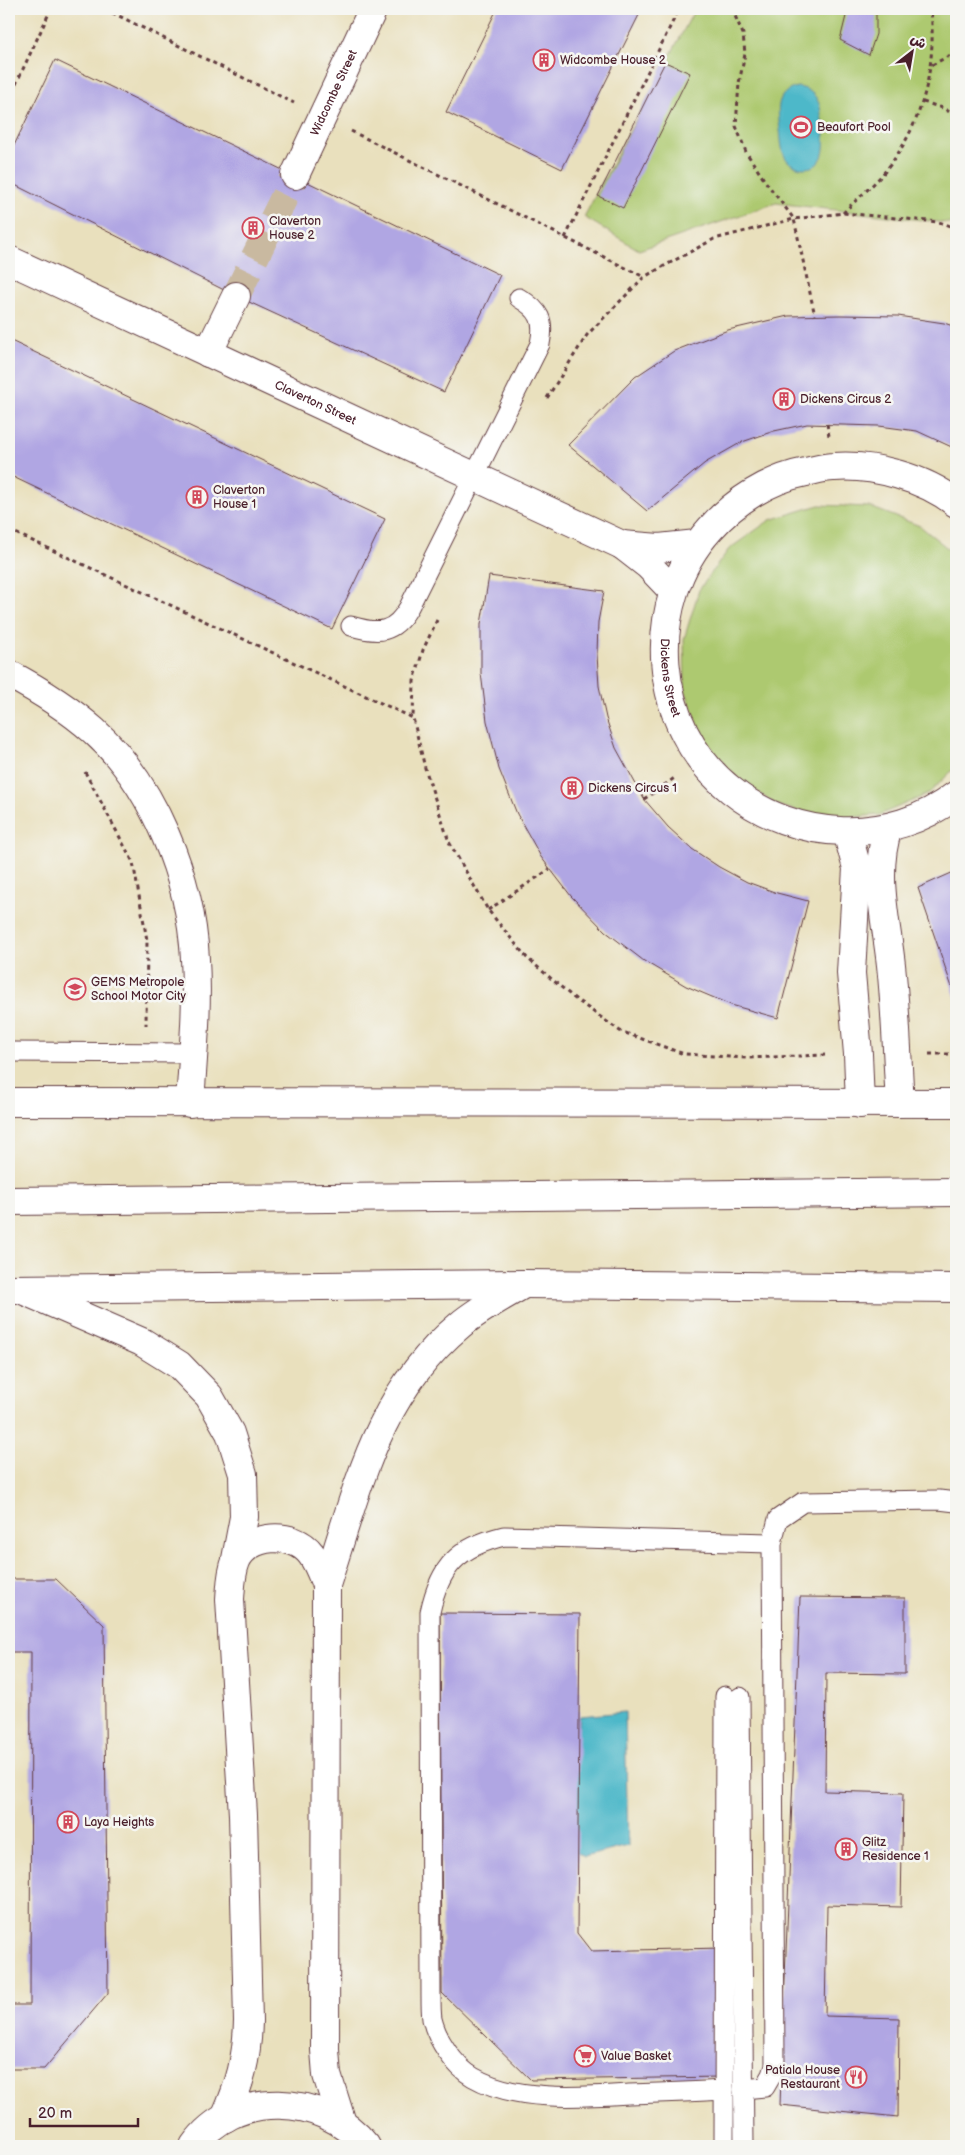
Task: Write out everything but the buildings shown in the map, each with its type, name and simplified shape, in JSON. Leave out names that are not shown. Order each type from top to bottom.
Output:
[{"type":"street","name":"Widcombe Street","points":[[295,175],[373,9]]},
{"type":"street","name":"Claverton Street","points":[[9,260],[622,545],[649,566],[673,591]]},
{"type":"street","points":[[208,353],[236,296]]},
{"type":"street","name":"Dickens Street","points":[[956,503],[917,480],[876,469],[834,467],[794,474],[756,490],[724,514],[697,544],[673,591],[666,625],[664,661],[670,696],[683,729],[701,759],[730,790],[765,812],[805,827],[847,832],[888,828],[939,809],[956,795]]},
{"type":"street","name":"Claverton Street","points":[[622,545],[660,548],[697,544]]},
{"type":"street","points":[[9,674],[48,695],[95,732],[134,777],[164,829],[184,885],[195,958],[194,1053],[190,1103]]},
{"type":"street","points":[[888,828],[881,852],[880,876],[891,966],[900,1103]]},
{"type":"street","points":[[847,832],[857,868],[851,973],[860,1104]]},
{"type":"street","points":[[9,1102],[956,1103]]},
{"type":"street","points":[[9,1200],[956,1192]]},
{"type":"street","points":[[342,2123],[328,2075],[325,2050],[326,1585],[373,1446],[388,1412],[408,1379],[432,1350],[460,1325],[491,1303],[524,1284]]},
{"type":"street","points":[[14,1289],[524,1284],[956,1288]]},
{"type":"street","points":[[14,1289],[142,1342],[179,1365],[209,1396],[230,1433],[243,1474],[244,1517],[232,1575],[230,1599],[244,1815],[248,2022],[243,2072],[225,2118]]},
{"type":"street","points":[[236,1559],[252,1544],[272,1537],[293,1540],[311,1553],[326,1585]]},
{"type":"street","points":[[194,2146],[199,2138],[225,2118],[253,2107],[284,2104],[314,2109],[342,2123],[366,2146]]},
{"type":"lane","points":[[351,626],[376,632],[391,628],[402,619],[474,477],[541,337],[543,330],[540,317],[531,305],[518,298]]},
{"type":"lane","points":[[9,1052],[194,1053]]},
{"type":"lane","points":[[743,2090],[765,2087],[772,2076],[774,2066],[772,1543],[778,1519],[803,1502],[939,1500],[956,1502]]},
{"type":"lane","points":[[724,2090],[570,2097],[519,2092],[494,2086],[471,2076],[454,2060],[441,2041],[432,2020],[430,1996],[430,1612],[435,1590],[446,1569],[462,1552],[482,1541],[504,1536],[772,1543]]},
{"type":"lane","points":[[724,2146],[732,1696],[744,2146]]},
{"type":"path","points":[[9,99],[51,9]]},
{"type":"path","points":[[104,9],[644,277]]},
{"type":"path","points":[[566,238],[679,9]]},
{"type":"path","points":[[732,9],[736,14],[743,34],[745,54],[739,84],[736,126],[746,152],[764,181],[794,219],[815,316]]},
{"type":"path","points":[[843,213],[893,162],[910,133],[923,102],[932,65],[934,35],[932,9]]},
{"type":"path","points":[[932,65],[956,52]]},
{"type":"path","points":[[923,102],[943,108],[956,116]]},
{"type":"path","points":[[544,402],[587,335],[644,277],[714,239],[794,219],[843,213],[939,222],[956,228]]},
{"type":"path","points":[[9,530],[413,718]]},
{"type":"path","points":[[437,619],[423,650],[414,681],[413,718],[425,768],[449,842],[488,910],[527,958],[574,998],[620,1031],[684,1054],[747,1058],[858,1054]]},
{"type":"path","points":[[82,768],[133,862],[147,940],[146,1053]]},
{"type":"path","points":[[488,910],[550,869]]},
{"type":"path","points":[[896,1054],[956,1054]]},
{"type":"green space","points":[[695,9],[956,9],[956,224],[776,203],[639,250],[584,217]]},
{"type":"green space","points":[[819,505],[870,507],[920,526],[956,555],[956,767],[928,794],[879,815],[826,819],[777,805],[734,777],[703,737],[685,690],[684,639],[699,590],[729,549],[770,520]]},
{"type":"water","name":"Beaufort Pool","points":[[797,87],[809,91],[817,99],[824,134],[823,153],[820,161],[814,166],[804,168],[793,165],[785,157],[781,144],[778,110],[784,94]]},
{"type":"water","points":[[625,1712],[628,1846],[584,1857],[555,1837],[570,1800],[580,1716]]},
{"type":"tunnel","points":[[236,296],[295,175]]},
{"type":"place","name":"Widcombe House 2","points":[[544,60]]},
{"type":"place","name":"Beaufort Pool","points":[[801,127]]},
{"type":"place","name":"Claverton House 2","points":[[253,228]]},
{"type":"place","name":"Dickens Circus 2","points":[[784,399]]},
{"type":"place","name":"Claverton House 1","points":[[197,497]]},
{"type":"place","name":"Dickens Circus 1","points":[[572,788]]},
{"type":"place","name":"GEMS Metropole School Motor City","points":[[75,989]]},
{"type":"place","name":"Laya Heights","points":[[68,1822]]},
{"type":"place","name":"Glitz Residence 1","points":[[846,1849]]},
{"type":"place","name":"Value Basket","points":[[585,2056]]},
{"type":"place","name":"Patiala House Restaurant","points":[[856,2077]]}]
